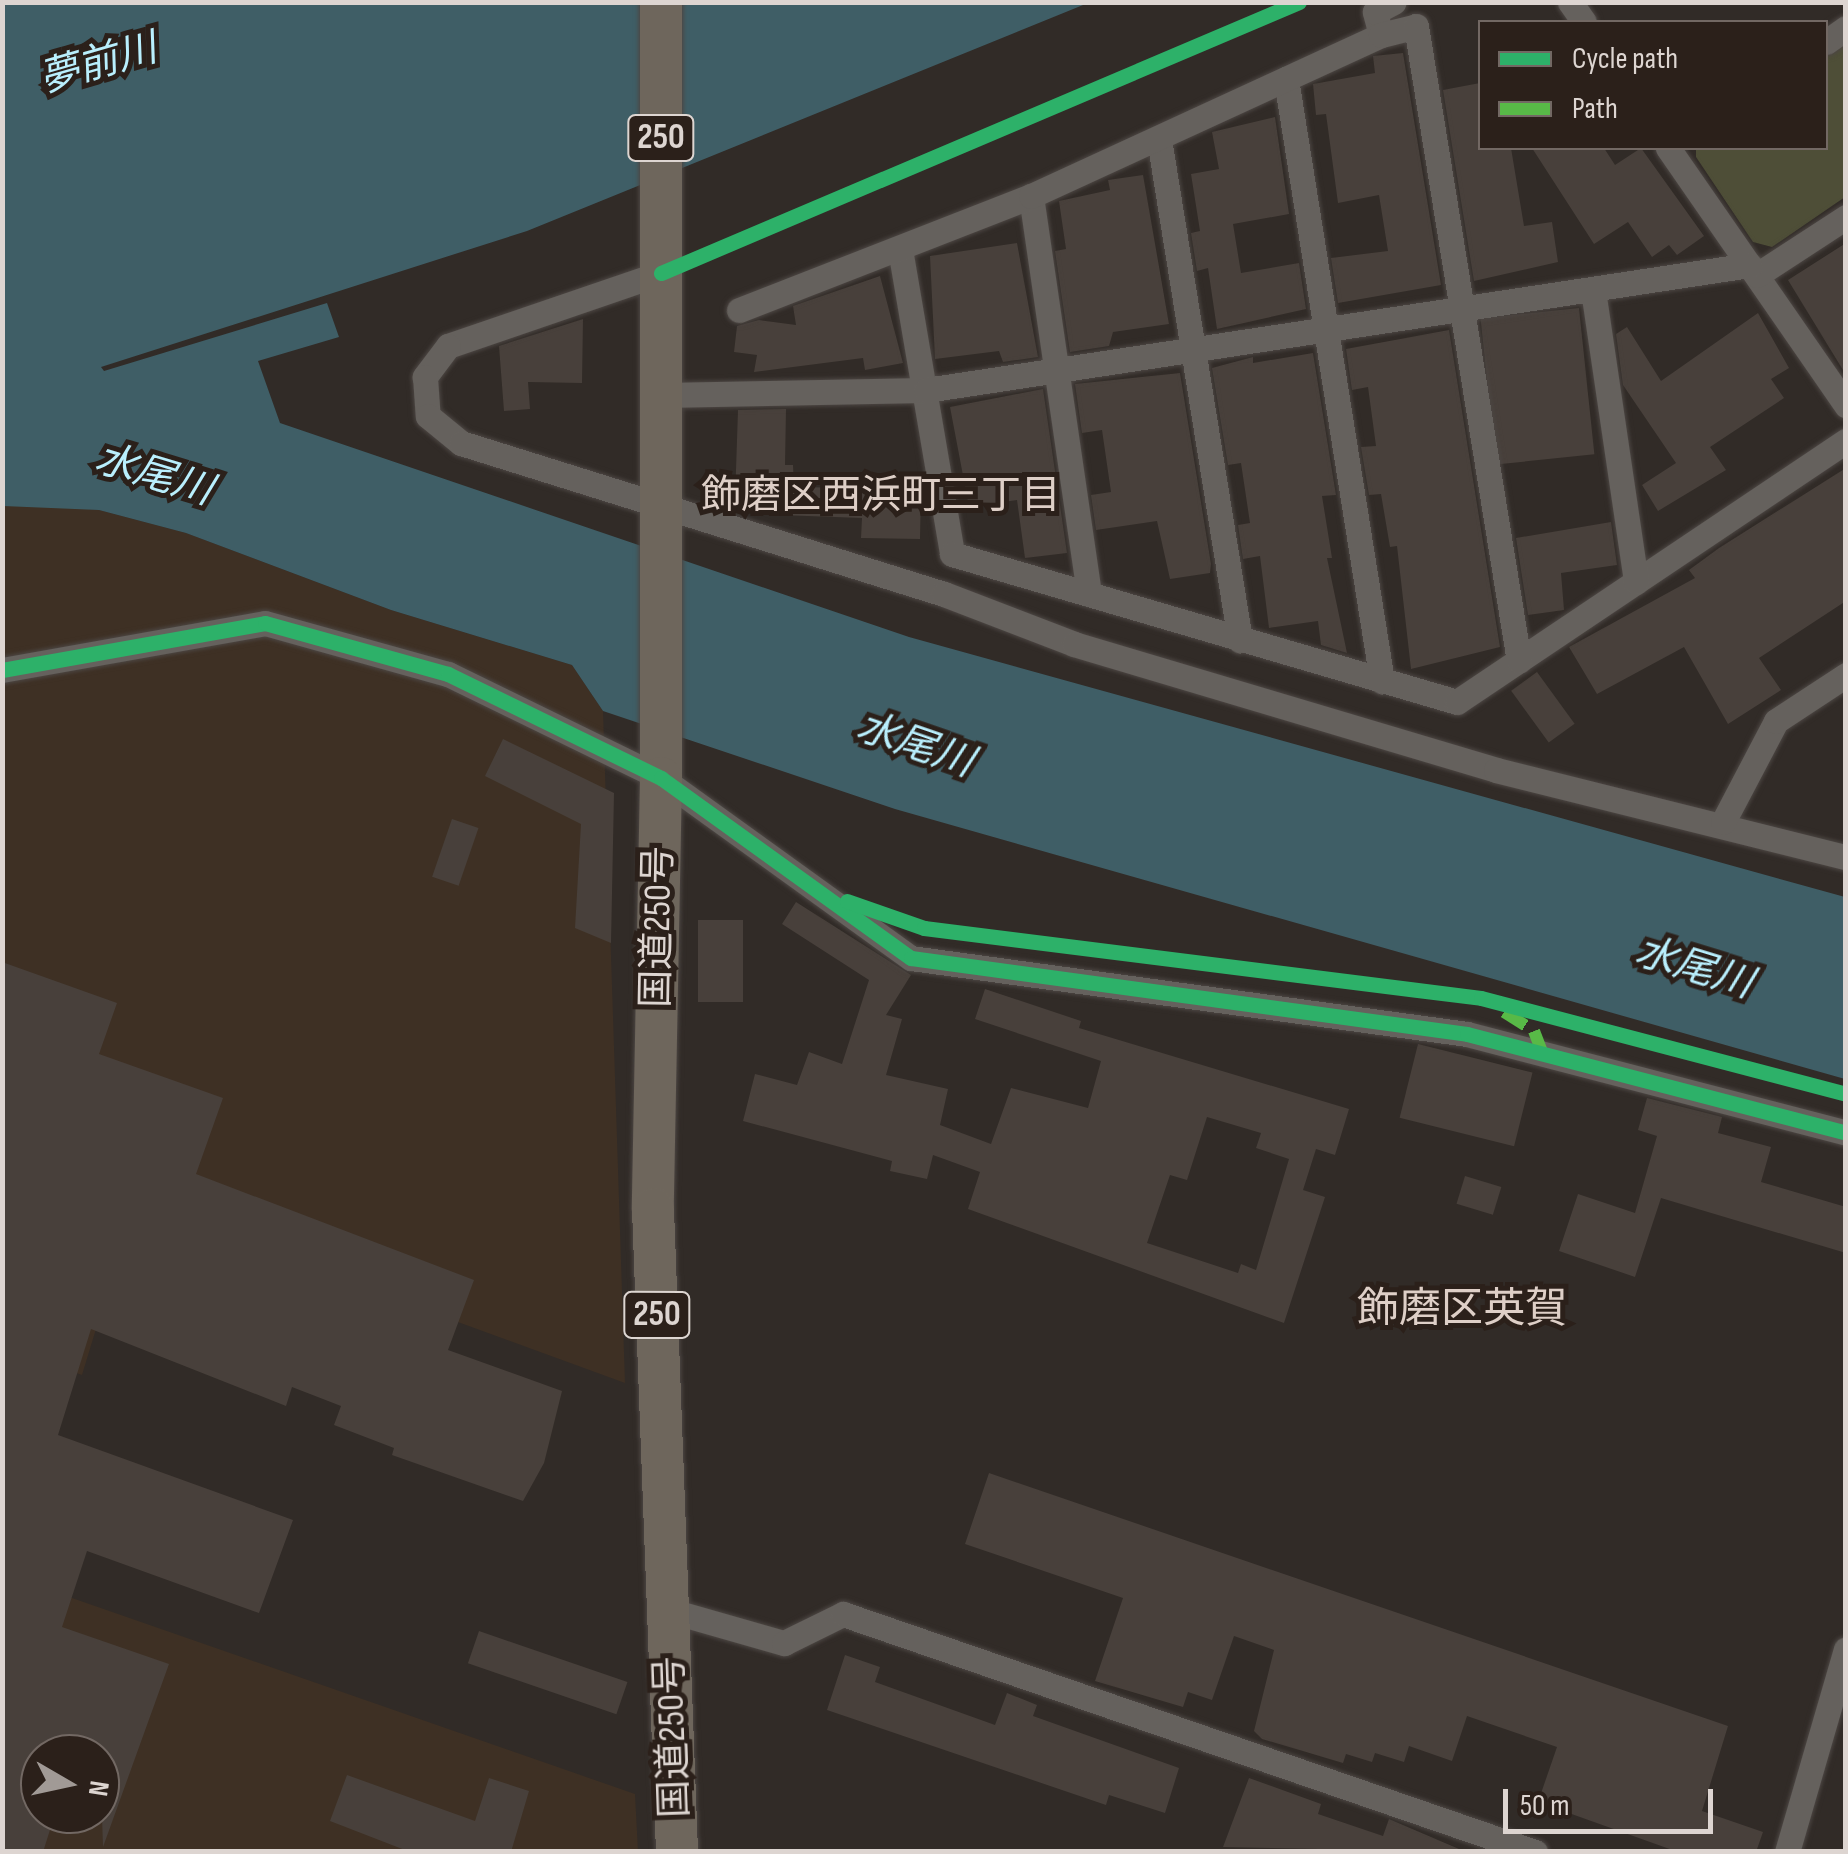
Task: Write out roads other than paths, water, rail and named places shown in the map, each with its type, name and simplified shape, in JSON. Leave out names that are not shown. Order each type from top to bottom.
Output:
[{"type":"highway","name":"国道250号","points":[[661,2],[661,778],[653,1209],[677,1852]]},
{"type":"street","points":[[1381,35],[1374,12],[1394,2]]},
{"type":"street","points":[[739,310],[1032,196],[1381,35],[1416,26],[1466,308],[1520,661]]},
{"type":"street","points":[[1286,79],[1382,681]]},
{"type":"street","points":[[1159,139],[1240,640]]},
{"type":"street","points":[[1672,150],[1846,405]]},
{"type":"street","points":[[1032,196],[1089,594]]},
{"type":"street","points":[[662,394],[926,390],[1466,308],[1754,270],[1846,217]]},
{"type":"street","points":[[900,249],[952,554],[1457,702],[1846,441]]},
{"type":"street","points":[[661,272],[448,346],[426,376],[428,416],[460,443],[662,503],[1074,644],[1496,770],[1724,822],[1846,857]]},
{"type":"street","points":[[1593,290],[1636,582]]},
{"type":"street","points":[[2,670],[265,623],[448,674],[661,778],[911,958],[1468,1034],[1846,1133]]},
{"type":"street","points":[[1724,822],[1776,721],[1846,675]]},
{"type":"street","points":[[668,1610],[784,1643],[843,1614],[1535,1852]]},
{"type":"street","points":[[1788,1852],[1846,1649]]},
{"type":"water","points":[[3,3],[1088,3],[527,231],[101,367],[104,371],[327,303],[339,337],[258,361],[280,423],[909,637],[1845,897],[1845,1079],[895,809],[603,711],[572,665],[391,610],[186,533],[99,510],[3,506]]},
{"type":"district","name":"飾磨区西浜町三丁目","points":[[881,496]]},
{"type":"district","name":"飾磨区英賀","points":[[1462,1310]]},
{"type":"water label","name":"夢前川","points":[[98,64]]},
{"type":"water label","name":"水尾川","points":[[154,475]]},
{"type":"water label","name":"水尾川","points":[[915,745]]},
{"type":"water label","name":"水尾川","points":[[1694,968]]}]
